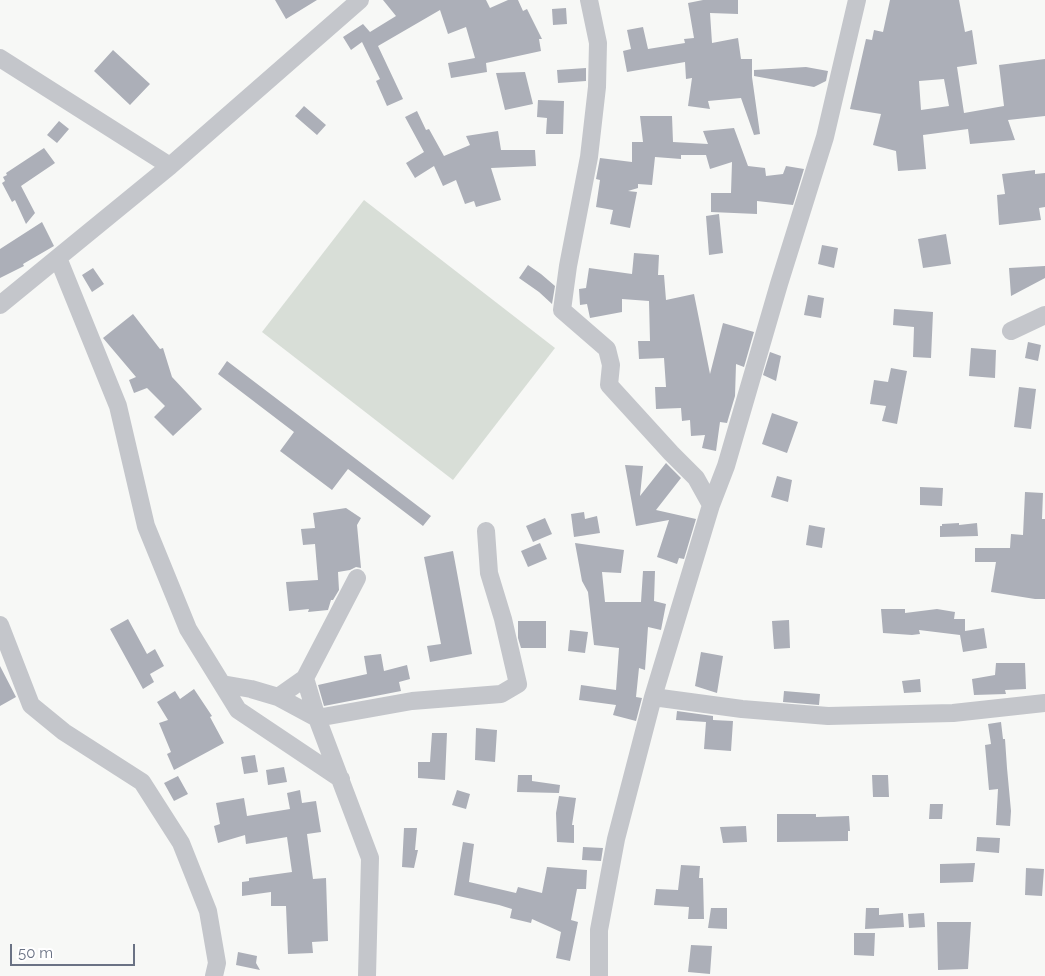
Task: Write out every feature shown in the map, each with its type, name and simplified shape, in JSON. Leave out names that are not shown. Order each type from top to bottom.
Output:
[{"type":"street","points":[[0,305],[170,166],[360,0]]},
{"type":"street","points":[[589,0],[598,43],[597,87],[589,157],[568,266],[562,310],[607,349],[611,365],[609,385],[696,478],[711,505]]},
{"type":"street","points":[[599,976],[599,930],[616,839],[653,697],[711,505],[726,466],[779,284],[825,137],[857,0]]},
{"type":"street","points":[[0,58],[170,166]]},
{"type":"street","points":[[58,258],[118,406],[146,526],[188,629],[238,710],[341,779]]},
{"type":"street","points":[[1011,331],[1045,315]]},
{"type":"street","points":[[222,684],[251,689],[278,697],[317,718],[412,702],[501,694],[518,684],[504,619],[489,573],[486,530]]},
{"type":"street","points":[[278,697],[305,678],[357,578]]},
{"type":"street","points":[[0,625],[31,705],[64,732],[142,782],[181,843],[208,911],[217,963],[214,976]]},
{"type":"street","points":[[305,678],[317,718],[370,858],[367,976]]},
{"type":"street","points":[[653,697],[742,709],[828,716],[953,713],[1045,703]]},
{"type":"shaded area","points":[[364,200],[555,348],[453,480],[262,332]]},
{"type":"building","points":[[275,0],[317,0],[286,19]]},
{"type":"building","points":[[383,0],[486,0],[490,8],[508,0],[518,0],[523,11],[527,9],[542,39],[539,39],[541,51],[486,63],[487,72],[451,78],[448,63],[475,58],[466,27],[448,34],[440,10],[378,46],[403,99],[387,106],[376,81],[380,79],[362,42],[351,50],[343,37],[363,24],[370,32],[396,16]]},
{"type":"building","points":[[703,0],[738,0],[738,14],[710,13],[712,43],[738,38],[741,59],[752,59],[752,77],[760,134],[754,135],[741,98],[708,101],[710,109],[688,106],[692,78],[686,79],[685,62],[627,72],[623,51],[631,49],[627,30],[643,27],[648,49],[685,43],[684,39],[694,38],[688,3]]},
{"type":"building","points":[[890,0],[959,0],[965,32],[972,30],[977,64],[957,67],[964,113],[1004,106],[999,65],[1045,59],[1045,116],[1008,120],[1015,140],[970,144],[968,129],[923,135],[926,169],[898,171],[896,151],[873,145],[881,114],[850,109],[866,39],[872,40],[874,30],[883,32]],"holes":[[[944,79],[949,106],[921,110],[919,81]]]},
{"type":"building","points":[[566,8],[567,24],[553,25],[552,9]]},
{"type":"building","points":[[113,50],[150,84],[130,105],[94,71]]},
{"type":"building","points":[[806,67],[828,71],[826,81],[814,87],[754,76],[754,70]]},
{"type":"building","points":[[586,68],[586,81],[558,83],[557,70]]},
{"type":"building","points":[[525,72],[533,104],[505,110],[496,73]]},
{"type":"building","points":[[538,100],[564,101],[563,134],[546,134],[547,118],[537,117]]},
{"type":"building","points":[[304,106],[326,125],[317,135],[295,116]]},
{"type":"building","points":[[417,111],[426,130],[429,129],[444,156],[470,145],[466,136],[498,131],[501,150],[535,150],[536,166],[491,168],[501,200],[476,207],[474,201],[465,204],[456,180],[443,186],[434,166],[415,178],[406,163],[424,152],[405,117]]},
{"type":"building","points":[[640,116],[672,116],[673,142],[708,144],[703,131],[734,128],[748,166],[765,168],[766,176],[783,174],[786,166],[804,169],[793,205],[757,201],[757,214],[711,212],[711,193],[731,193],[732,162],[710,169],[706,155],[681,155],[681,159],[655,157],[652,185],[638,184],[638,188],[628,191],[637,192],[630,228],[610,224],[613,210],[596,207],[600,180],[596,179],[600,158],[632,162],[632,142],[643,142]]},
{"type":"building","points":[[59,121],[69,129],[57,143],[47,135]]},
{"type":"building","points":[[44,148],[55,163],[21,186],[35,213],[26,224],[15,200],[12,202],[2,183],[5,181],[3,177],[7,175],[6,173]]},
{"type":"building","points":[[1035,170],[1035,174],[1045,173],[1045,207],[1039,208],[1041,220],[999,225],[997,195],[1005,194],[1002,174]]},
{"type":"building","points":[[719,214],[723,253],[709,255],[706,216]]},
{"type":"building","points":[[42,222],[54,246],[23,264],[24,266],[0,278],[0,249]]},
{"type":"building","points":[[946,234],[951,264],[923,268],[918,239]]},
{"type":"building","points":[[822,245],[838,248],[834,268],[818,264]]},
{"type":"building","points":[[634,253],[659,255],[658,275],[664,275],[666,300],[694,294],[710,374],[723,323],[754,332],[744,367],[736,364],[735,396],[727,423],[720,422],[716,451],[702,448],[705,435],[691,436],[690,420],[682,421],[681,408],[656,409],[655,387],[666,387],[664,358],[639,359],[638,341],[650,341],[649,301],[622,299],[622,312],[590,318],[587,304],[580,305],[579,289],[586,288],[589,268],[632,274]]},
{"type":"building","points":[[528,265],[555,286],[552,304],[519,278]]},
{"type":"building","points":[[1045,266],[1045,278],[1011,296],[1009,268]]},
{"type":"building","points":[[93,268],[104,284],[92,292],[82,275]]},
{"type":"building","points":[[808,295],[824,298],[821,318],[804,315]]},
{"type":"building","points":[[894,309],[933,312],[931,358],[913,357],[914,327],[893,325]]},
{"type":"building","points":[[133,314],[160,349],[163,348],[172,377],[202,409],[173,436],[154,417],[165,406],[147,388],[134,393],[129,380],[136,377],[103,338]]},
{"type":"building","points":[[1028,342],[1041,345],[1038,361],[1025,358]]},
{"type":"building","points":[[971,348],[996,350],[995,378],[969,376]]},
{"type":"building","points":[[770,352],[781,356],[776,381],[763,375]]},
{"type":"building","points":[[227,361],[431,516],[423,526],[348,469],[332,490],[280,451],[294,432],[218,374]]},
{"type":"building","points":[[891,368],[907,371],[897,424],[882,421],[886,406],[870,404],[874,380],[888,382]]},
{"type":"building","points":[[1019,387],[1036,389],[1031,429],[1014,427]]},
{"type":"building","points":[[772,413],[798,422],[787,453],[762,444]]},
{"type":"building","points":[[666,463],[681,478],[656,510],[696,519],[684,559],[679,558],[677,564],[657,557],[669,520],[636,526],[625,465],[643,466],[640,496]]},
{"type":"building","points":[[777,476],[792,480],[788,502],[771,497]]},
{"type":"building","points":[[920,487],[943,488],[942,506],[920,505]]},
{"type":"building","points":[[1025,492],[1043,493],[1042,519],[1045,519],[1045,599],[991,592],[996,562],[975,562],[975,548],[1010,548],[1011,534],[1023,535]]},
{"type":"building","points":[[346,508],[361,518],[357,525],[361,568],[356,567],[338,572],[339,590],[333,600],[331,600],[328,610],[289,611],[286,582],[318,580],[315,544],[303,545],[301,529],[315,528],[313,513]]},
{"type":"building","points":[[584,512],[585,519],[597,516],[600,533],[574,537],[571,514]]},
{"type":"building","points":[[545,518],[552,534],[533,542],[526,526]]},
{"type":"building","points":[[959,523],[959,525],[977,523],[978,536],[940,537],[940,526],[942,524]]},
{"type":"building","points":[[809,525],[825,528],[822,548],[806,545]]},
{"type":"building","points":[[540,543],[547,559],[528,567],[521,551]]},
{"type":"building","points":[[575,543],[624,550],[621,573],[602,572],[605,602],[641,602],[643,571],[655,571],[654,601],[666,604],[661,630],[648,627],[645,670],[639,668],[636,697],[642,698],[636,721],[613,715],[616,705],[579,700],[581,685],[616,690],[619,648],[594,645],[588,592],[582,581]]},
{"type":"building","points":[[453,551],[472,654],[430,662],[427,646],[441,644],[424,557]]},
{"type":"building","points":[[881,609],[905,609],[905,613],[937,609],[955,612],[954,619],[965,619],[965,631],[984,628],[987,648],[963,652],[960,635],[919,630],[920,634],[912,635],[883,633]]},
{"type":"building","points":[[128,619],[147,654],[155,649],[164,666],[150,674],[154,682],[143,689],[110,629]]},
{"type":"building","points":[[789,620],[790,648],[774,649],[772,621]]},
{"type":"building","points":[[518,621],[546,621],[546,648],[521,648],[518,638]]},
{"type":"building","points":[[570,630],[588,632],[585,653],[568,651]]},
{"type":"building","points":[[701,652],[723,656],[717,693],[695,686]]},
{"type":"building","points":[[381,654],[384,671],[407,665],[410,679],[399,682],[401,691],[324,706],[318,685],[367,674],[364,656]]},
{"type":"building","points":[[996,663],[1025,663],[1026,689],[1005,690],[1006,694],[974,695],[972,679],[995,675]]},
{"type":"building","points":[[0,666],[16,697],[0,706]]},
{"type":"building","points":[[920,679],[921,692],[904,693],[902,681]]},
{"type":"building","points":[[194,689],[212,716],[210,717],[224,743],[174,770],[167,754],[171,752],[159,723],[168,720],[157,702],[175,691],[180,699]]},
{"type":"building","points":[[784,691],[820,694],[819,705],[783,702]]},
{"type":"building","points":[[677,711],[713,716],[713,720],[733,721],[731,751],[704,749],[706,722],[676,720]]},
{"type":"building","points":[[1001,722],[1003,739],[1005,739],[1011,811],[1010,826],[996,825],[998,789],[989,790],[985,745],[991,744],[988,724]]},
{"type":"building","points":[[476,728],[497,730],[495,762],[475,760]]},
{"type":"building","points":[[432,733],[447,733],[445,780],[418,778],[418,762],[430,762]]},
{"type":"building","points":[[255,755],[258,772],[244,774],[241,757]]},
{"type":"building","points":[[284,767],[287,782],[268,785],[266,770]]},
{"type":"building","points":[[518,775],[532,775],[532,781],[560,785],[559,793],[517,792]]},
{"type":"building","points":[[872,775],[888,775],[889,797],[873,797]]},
{"type":"building","points":[[178,776],[188,794],[174,801],[164,783]]},
{"type":"building","points":[[300,790],[302,803],[316,801],[321,832],[307,834],[313,879],[326,878],[328,941],[312,942],[313,953],[288,954],[286,906],[271,906],[271,892],[242,896],[242,882],[249,881],[249,878],[292,872],[287,837],[246,844],[245,835],[218,843],[214,826],[220,824],[216,803],[244,798],[247,816],[290,809],[287,793]]},
{"type":"building","points":[[457,790],[470,794],[466,809],[452,805]]},
{"type":"building","points":[[559,796],[576,798],[572,825],[574,825],[574,843],[557,842],[556,813]]},
{"type":"building","points":[[930,804],[943,804],[942,819],[929,819]]},
{"type":"building","points":[[777,814],[816,814],[816,817],[849,816],[850,831],[848,831],[848,841],[777,842]]},
{"type":"building","points":[[746,826],[747,842],[723,843],[720,827]]},
{"type":"building","points":[[404,828],[417,828],[415,850],[418,850],[414,868],[402,867]]},
{"type":"building","points":[[977,837],[1000,838],[999,853],[976,851]]},
{"type":"building","points":[[463,842],[474,844],[469,882],[516,893],[518,887],[542,893],[547,867],[587,870],[586,889],[577,889],[571,920],[578,922],[570,961],[556,958],[561,932],[532,919],[531,923],[510,918],[512,909],[454,895]]},
{"type":"building","points":[[583,847],[603,848],[601,861],[582,860]]},
{"type":"building","points":[[975,863],[973,882],[940,883],[940,864]]},
{"type":"building","points":[[681,865],[700,866],[699,878],[703,878],[704,919],[688,919],[689,907],[654,905],[656,889],[678,890]]},
{"type":"building","points":[[1026,868],[1044,869],[1042,896],[1025,895]]},
{"type":"building","points":[[711,908],[727,908],[727,929],[708,928]]},
{"type":"building","points":[[866,908],[879,908],[879,915],[903,913],[904,927],[865,929]]},
{"type":"building","points":[[924,913],[925,927],[909,928],[908,914]]},
{"type":"building","points":[[937,922],[971,922],[968,969],[938,970]]},
{"type":"building","points":[[854,933],[875,933],[874,956],[854,955]]},
{"type":"building","points":[[691,945],[712,946],[710,974],[688,972]]},
{"type":"building","points":[[238,952],[257,956],[256,963],[260,970],[236,965]]}]
